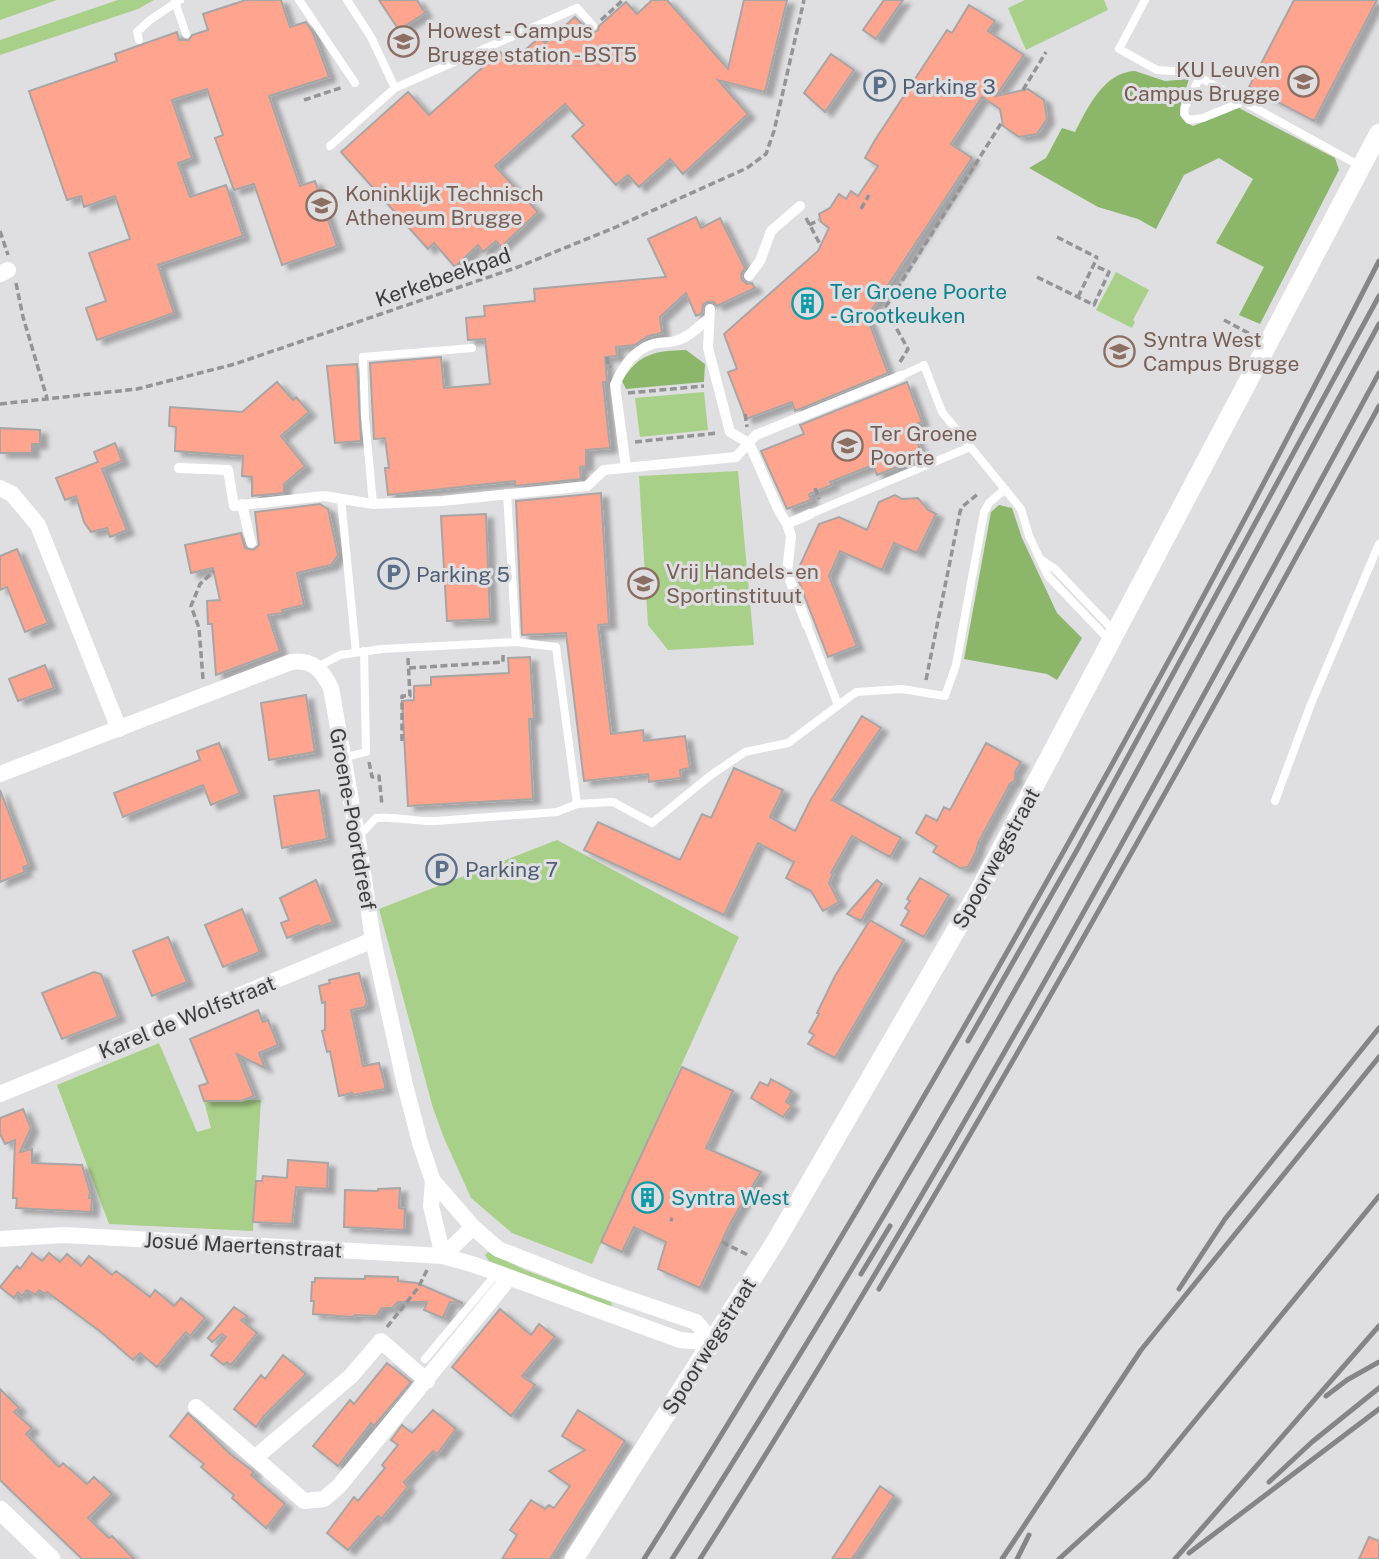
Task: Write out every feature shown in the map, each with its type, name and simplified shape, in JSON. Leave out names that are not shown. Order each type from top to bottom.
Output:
[{"type":"street","name":"Spoorwegstraat","points":[[574,1559],[713,1343],[877,1070],[960,924],[1114,638],[1379,133]]},
{"type":"street","points":[[749,276],[760,261],[771,231],[800,206]]},
{"type":"street","points":[[626,468],[615,385],[620,373],[634,355],[655,343],[676,341],[688,335],[709,314],[708,348],[730,432],[749,443],[787,524],[791,536],[787,572],[807,625]]},
{"type":"street","points":[[179,468],[228,470],[234,506],[324,496],[373,503],[442,501],[587,486],[604,470],[736,457],[756,435],[896,379]]},
{"type":"street","points":[[0,488],[12,494],[38,525],[119,729]]},
{"type":"street","points":[[242,504],[251,543]]},
{"type":"street","points":[[787,524],[810,514]]},
{"type":"street","points":[[0,774],[291,662],[300,661],[317,667]]},
{"type":"street","name":"Groene-Poortdreef","points":[[317,667],[331,688],[358,837],[373,940],[405,1085],[433,1181],[473,1227],[498,1249],[696,1322],[713,1343]]},
{"type":"street","name":"Karel de Wolfstraat","points":[[0,1094],[373,940]]},
{"type":"street","name":"Groene-Poortdreef","points":[[433,1181],[431,1206],[439,1256]]},
{"type":"street","points":[[439,1256],[473,1227]]},
{"type":"street","name":"Josué Maertenstraat","points":[[1,1236],[64,1235],[439,1256]]},
{"type":"street","points":[[439,1256],[503,1276],[680,1340],[713,1343]]},
{"type":"street","points":[[196,1407],[304,1501],[324,1499],[339,1486],[427,1381],[503,1276]]},
{"type":"street","points":[[617,1318],[624,1297]]},
{"type":"street","points":[[255,1458],[351,1376],[381,1341],[427,1381]]},
{"type":"street","points":[[0,1510],[51,1559]]},
{"type":"lane","points":[[299,0],[355,83]]},
{"type":"lane","points":[[347,0],[371,37],[395,88]]},
{"type":"lane","points":[[1145,0],[1119,50],[1157,70],[1191,72],[1362,167]]},
{"type":"lane","points":[[139,40],[137,32],[149,20],[177,1],[186,34]]},
{"type":"lane","points":[[330,146],[395,88],[577,8],[593,26]]},
{"type":"lane","points":[[1200,77],[1185,107],[1184,114],[1189,120],[1203,118],[1244,101]]},
{"type":"lane","points":[[373,503],[363,358],[472,348]]},
{"type":"lane","points":[[896,379],[924,365],[942,412],[1021,509],[1029,536],[1042,560],[1055,569],[1114,638]]},
{"type":"lane","points":[[810,514],[970,447]]},
{"type":"lane","points":[[358,837],[376,818],[400,817],[417,822],[436,821],[556,812],[577,804],[613,802],[652,823],[711,775],[745,752],[788,743],[856,692],[902,689],[945,696],[956,665],[984,512],[989,503],[1005,489]]},
{"type":"lane","points":[[507,494],[516,642]]},
{"type":"lane","points":[[341,499],[360,652],[366,752],[343,758]]},
{"type":"lane","points":[[1275,801],[1311,704],[1379,544]]},
{"type":"lane","points":[[807,625],[838,705]]},
{"type":"lane","points":[[317,667],[340,655],[360,652],[516,642],[556,647],[577,804]]},
{"type":"lane","points":[[425,1359],[503,1276]]},
{"type":"path","points":[[593,26],[623,0]]},
{"type":"path","name":"Kerkebeekpad","points":[[0,404],[137,389],[235,364],[518,267],[616,227],[747,168],[766,154],[774,131],[804,0]]},
{"type":"path","points":[[1023,90],[1046,52]]},
{"type":"path","points":[[304,100],[355,83]]},
{"type":"path","points":[[896,379],[908,349],[885,309],[1002,122]]},
{"type":"path","points":[[861,209],[869,195]]},
{"type":"path","points":[[800,206],[821,246]]},
{"type":"path","points":[[810,225],[819,220]]},
{"type":"path","points":[[0,231],[8,270],[47,398]]},
{"type":"path","points":[[1057,237],[1097,258],[1078,297]]},
{"type":"path","points":[[1037,277],[1094,305],[1109,272],[1093,265]]},
{"type":"path","points":[[1224,320],[1269,343]]},
{"type":"path","points":[[617,394],[718,385]]},
{"type":"path","points":[[623,443],[730,432]]},
{"type":"path","points":[[924,693],[960,512],[962,507],[997,479]]},
{"type":"path","points":[[208,694],[202,677],[199,628],[191,606],[200,584],[214,571]]},
{"type":"path","points":[[409,668],[503,662],[503,643]]},
{"type":"path","points":[[402,741],[402,696],[410,696],[408,649]]},
{"type":"path","points":[[366,752],[372,777],[379,776],[383,818]]},
{"type":"path","points":[[722,1242],[762,1262]]},
{"type":"path","points":[[381,1341],[379,1337],[418,1288],[439,1256]]},
{"type":"green space","points":[[0,0],[57,0],[0,20]]},
{"type":"green space","points":[[118,0],[154,0],[138,9],[0,55],[0,40]]},
{"type":"green space","points":[[1025,0],[1104,0],[1108,10],[1026,50],[1008,8]]},
{"type":"green space","points":[[1135,71],[1165,81],[1189,79],[1180,111],[1186,122],[1193,126],[1239,108],[1335,158],[1339,170],[1260,324],[1239,315],[1264,267],[1216,243],[1253,179],[1219,158],[1184,175],[1156,229],[1138,219],[1098,207],[1029,168],[1046,158],[1062,128],[1075,132],[1098,92],[1106,84],[1114,77]]},
{"type":"green space","points":[[1116,272],[1149,290],[1133,320],[1135,322],[1132,328],[1096,310]]},
{"type":"green space","points":[[686,350],[705,364],[704,382],[626,389],[622,381],[642,359],[665,351]]},
{"type":"green space","points":[[704,392],[708,430],[640,437],[635,398]]},
{"type":"green space","points":[[738,471],[754,645],[668,650],[648,625],[639,476]]},
{"type":"green space","points":[[999,505],[1012,508],[1022,538],[1057,613],[1082,638],[1057,680],[1047,674],[964,659],[991,512]]},
{"type":"green space","points":[[557,840],[739,937],[592,1264],[512,1233],[471,1198],[433,1108],[379,909]]},
{"type":"green space","points":[[159,1043],[197,1132],[211,1128],[204,1101],[261,1100],[253,1231],[109,1224],[57,1085]]},
{"type":"green space","points":[[488,1252],[525,1270],[611,1302],[612,1305],[489,1261],[485,1255]]},
{"type":"building","points":[[246,0],[281,0],[290,27],[306,22],[313,33],[329,77],[269,96],[300,186],[315,181],[337,246],[282,265],[254,184],[234,190],[215,138],[223,135],[207,89],[172,100],[192,158],[178,163],[190,197],[226,185],[243,236],[158,265],[174,313],[97,340],[86,308],[106,301],[89,253],[130,239],[115,196],[84,207],[81,196],[67,200],[29,91],[117,61],[115,54],[177,32],[179,40],[189,40],[192,35],[208,30],[203,14]]},
{"type":"building","points":[[379,0],[417,0],[425,13],[399,30]]},
{"type":"building","points":[[652,0],[667,0],[728,69],[744,0],[787,0],[765,92],[718,80],[748,114],[683,174],[670,159],[639,187],[628,175],[616,185],[572,136],[584,125],[565,104],[495,166],[538,212],[501,247],[496,241],[483,252],[478,245],[455,267],[434,243],[428,249],[341,152],[408,92],[429,115],[500,52],[510,63],[540,37],[545,43],[575,17],[591,34],[626,2],[637,14]]},
{"type":"building","points":[[884,0],[903,0],[876,39],[863,30]]},
{"type":"building","points":[[1294,0],[1377,0],[1314,121],[1249,87]]},
{"type":"building","points":[[969,5],[995,21],[988,31],[1024,55],[996,96],[1028,89],[1044,100],[1047,119],[1037,134],[1019,137],[1003,126],[1000,109],[982,97],[951,144],[972,158],[867,317],[888,373],[795,411],[792,402],[746,419],[728,372],[737,369],[724,334],[818,251],[829,228],[821,222],[819,214],[830,208],[839,194],[846,199],[851,191],[858,196],[878,166],[865,158],[875,140],[947,30],[952,33]]},
{"type":"building","points":[[831,54],[854,70],[825,112],[804,93]]},
{"type":"building","points":[[696,217],[701,228],[720,218],[745,268],[741,274],[742,280],[747,284],[752,283],[755,288],[717,306],[714,302],[707,302],[703,305],[702,313],[696,316],[686,293],[660,317],[662,333],[648,336],[635,345],[616,347],[617,356],[605,357],[607,382],[603,382],[610,448],[586,450],[586,466],[580,467],[581,479],[515,486],[515,481],[388,495],[385,468],[389,468],[385,438],[374,439],[370,363],[441,357],[444,388],[490,384],[485,339],[468,340],[466,318],[485,316],[484,306],[535,301],[534,289],[666,277],[648,239]]},
{"type":"building","points":[[357,364],[361,441],[335,443],[327,366]]},
{"type":"building","points":[[277,382],[293,400],[296,397],[309,412],[281,436],[305,466],[284,484],[284,493],[252,496],[252,477],[242,476],[243,456],[175,451],[176,427],[169,426],[170,407],[242,412]]},
{"type":"building","name":"Ter Groene Poorte","points":[[907,382],[922,422],[911,426],[923,457],[877,475],[873,465],[830,482],[832,485],[809,494],[811,500],[787,509],[761,451],[804,434],[800,425]]},
{"type":"building","points":[[0,428],[40,430],[40,444],[32,444],[32,453],[0,453]]},
{"type":"building","points":[[115,443],[122,461],[102,469],[127,530],[110,537],[107,528],[91,532],[84,522],[76,496],[65,500],[56,478],[98,462],[94,452]]},
{"type":"building","points":[[601,493],[609,624],[598,625],[611,734],[643,730],[644,741],[685,736],[690,768],[680,770],[681,778],[649,782],[648,774],[584,781],[566,633],[522,635],[516,501]]},
{"type":"building","points":[[895,495],[902,499],[918,498],[928,510],[936,514],[917,553],[894,543],[882,570],[840,551],[829,576],[857,646],[828,657],[796,574],[819,524],[839,517],[867,530],[879,502]]},
{"type":"building","points":[[320,504],[328,509],[338,555],[331,565],[297,573],[304,605],[268,615],[280,651],[216,675],[212,624],[208,624],[207,601],[220,600],[213,568],[191,573],[185,545],[241,533],[245,548],[253,550],[259,545],[255,512]]},
{"type":"building","points":[[486,514],[490,619],[447,621],[441,516]]},
{"type":"building","points":[[17,549],[48,623],[25,632],[7,587],[0,590],[0,556]]},
{"type":"building","points":[[530,657],[534,719],[529,719],[533,799],[408,806],[402,701],[414,700],[414,686],[431,685],[431,677],[509,673],[508,658]]},
{"type":"building","points":[[45,665],[54,688],[18,701],[9,679]]},
{"type":"building","points":[[306,695],[315,752],[269,760],[261,703]]},
{"type":"building","points":[[862,716],[881,728],[832,800],[901,838],[890,857],[852,836],[831,873],[833,874],[829,883],[839,902],[823,911],[811,891],[786,878],[794,862],[758,843],[724,915],[584,850],[598,822],[680,860],[702,814],[711,818],[734,768],[783,790],[770,817],[795,831],[811,799]]},
{"type":"building","points":[[219,743],[240,793],[211,805],[203,785],[123,817],[114,793],[200,760],[197,751]]},
{"type":"building","points":[[986,743],[1021,762],[1015,772],[1015,780],[1010,784],[978,843],[968,867],[960,868],[933,852],[937,846],[916,833],[926,815],[937,821],[944,807],[950,810]]},
{"type":"building","points":[[0,790],[29,865],[23,867],[25,872],[0,882]]},
{"type":"building","points":[[319,790],[327,839],[282,848],[274,796]]},
{"type":"building","points":[[920,878],[949,895],[924,937],[901,925],[909,911],[905,908],[910,901],[907,899]]},
{"type":"building","points":[[316,880],[333,922],[287,938],[281,923],[289,920],[280,898]]},
{"type":"building","points":[[877,880],[882,884],[861,921],[847,914]]},
{"type":"building","points":[[242,909],[260,952],[223,967],[205,925]]},
{"type":"building","points":[[870,920],[904,940],[835,1058],[808,1044],[814,1035],[809,1032],[835,976]]},
{"type":"building","points":[[168,937],[187,982],[152,996],[133,951]]},
{"type":"building","points":[[94,972],[101,974],[118,1017],[62,1039],[42,993]]},
{"type":"building","points":[[359,973],[367,1002],[365,1007],[351,1010],[363,1066],[379,1063],[385,1089],[339,1096],[330,1051],[327,1052],[322,1031],[325,1030],[325,1002],[322,1003],[319,986],[330,983],[329,980]]},
{"type":"building","points":[[258,1010],[263,1022],[268,1020],[278,1045],[259,1053],[265,1068],[237,1054],[254,1096],[241,1101],[204,1101],[199,1086],[208,1083],[190,1039]]},
{"type":"building","points":[[682,1067],[733,1091],[706,1148],[761,1172],[731,1222],[700,1288],[658,1269],[666,1242],[634,1227],[622,1252],[601,1242]]},
{"type":"building","points":[[771,1079],[792,1091],[786,1102],[792,1105],[783,1117],[751,1098],[760,1082],[768,1086]]},
{"type":"building","points":[[23,1109],[31,1128],[20,1152],[32,1149],[32,1163],[82,1165],[90,1192],[89,1198],[92,1198],[91,1212],[16,1208],[17,1198],[13,1198],[15,1140],[5,1144],[0,1134],[0,1118]]},
{"type":"building","points":[[288,1160],[328,1163],[327,1189],[296,1187],[292,1224],[253,1222],[256,1181],[262,1181],[263,1176],[287,1178]]},
{"type":"building","points":[[400,1188],[399,1208],[405,1209],[404,1230],[344,1227],[345,1190],[378,1191]]},
{"type":"building","points":[[32,1253],[42,1261],[49,1253],[60,1262],[67,1254],[81,1266],[89,1256],[112,1275],[116,1271],[150,1297],[155,1290],[174,1306],[181,1298],[205,1318],[190,1336],[186,1332],[157,1367],[140,1353],[133,1360],[101,1332],[47,1292],[45,1294],[39,1290],[36,1295],[27,1290],[22,1296],[18,1292],[14,1298],[0,1287],[17,1266],[20,1269]]},
{"type":"building","points":[[365,1276],[398,1277],[398,1281],[417,1283],[463,1303],[450,1302],[443,1318],[424,1310],[427,1302],[398,1302],[392,1308],[382,1308],[376,1316],[313,1314],[312,1282],[315,1282],[315,1278],[365,1279]]},
{"type":"building","points":[[234,1307],[247,1316],[241,1320],[257,1333],[231,1365],[227,1362],[224,1365],[211,1355],[226,1337],[222,1334],[212,1342],[208,1338]]},
{"type":"building","points":[[500,1309],[531,1335],[539,1324],[555,1337],[522,1376],[535,1385],[511,1416],[452,1367]]},
{"type":"building","points":[[283,1355],[306,1374],[256,1427],[234,1409],[261,1375],[265,1379]]},
{"type":"building","points":[[387,1363],[411,1382],[374,1426],[371,1423],[338,1466],[313,1446],[350,1400],[354,1404]]},
{"type":"building","points":[[0,1389],[19,1408],[14,1412],[32,1428],[26,1434],[59,1467],[63,1463],[87,1484],[94,1477],[112,1494],[88,1518],[109,1538],[112,1536],[134,1559],[82,1559],[0,1480]]},
{"type":"building","points":[[433,1410],[456,1429],[437,1454],[433,1451],[404,1482],[408,1487],[381,1519],[378,1516],[348,1550],[327,1533],[354,1497],[358,1501],[385,1468],[382,1465],[398,1445],[391,1440],[402,1425],[412,1433]]},
{"type":"building","points":[[578,1410],[625,1441],[550,1559],[502,1559],[517,1535],[510,1530],[531,1500],[545,1509],[549,1505],[554,1508],[570,1486],[549,1471],[585,1450],[562,1436]]},
{"type":"building","points":[[188,1413],[230,1454],[254,1472],[251,1475],[285,1504],[266,1528],[232,1498],[234,1495],[201,1467],[204,1464],[170,1436]]},
{"type":"building","points":[[880,1486],[894,1496],[852,1559],[832,1559]]},
{"type":"building","points":[[1369,1537],[1379,1541],[1379,1559],[1359,1559]]},
{"type":"railway","points":[[644,1559],[839,1241],[1026,918],[1206,592],[1379,261]]},
{"type":"railway","points":[[968,1041],[1077,850],[1379,296]]},
{"type":"railway","points":[[672,1559],[860,1255],[996,1024],[1126,791],[1379,324]]},
{"type":"railway","points":[[700,1559],[879,1268],[1050,972],[1379,373]]},
{"type":"railway","points":[[879,1289],[1133,850],[1379,406]]},
{"type":"railway","points":[[1179,1289],[1225,1219],[1379,1028]]},
{"type":"railway","points":[[1002,1559],[1141,1350],[1379,1057]]},
{"type":"railway","points":[[1059,1559],[1148,1478],[1379,1196]]},
{"type":"railway","points":[[861,1274],[890,1226]]},
{"type":"railway","points":[[1175,1559],[1379,1326]]},
{"type":"railway","points":[[1326,1396],[1347,1380],[1379,1362]]},
{"type":"railway","points":[[1269,1482],[1312,1442],[1379,1388]]},
{"type":"railway","points":[[1189,1553],[1379,1409]]},
{"type":"railway","points":[[1017,1559],[1029,1535]]},
{"type":"place","name":"Howest - Campus Brugge station - BST5","points":[[404,42]]},
{"type":"place","name":"KU Leuven Campus Brugge","points":[[1303,81]]},
{"type":"place","name":"Parking 3","points":[[879,86]]},
{"type":"place","name":"Koninklijk Technisch Atheneum Brugge","points":[[322,205]]},
{"type":"place","name":"Ter Groene Poorte - Grootkeuken","points":[[807,303]]},
{"type":"place","name":"Syntra West Campus Brugge","points":[[1120,351]]},
{"type":"place","name":"Ter Groene Poorte","points":[[847,445]]},
{"type":"place","name":"Parking 5","points":[[393,574]]},
{"type":"place","name":"Vrij Handels- en Sportinstituut","points":[[643,583]]},
{"type":"place","name":"Parking 7","points":[[442,869]]},
{"type":"place","name":"Syntra West","points":[[648,1197]]}]
